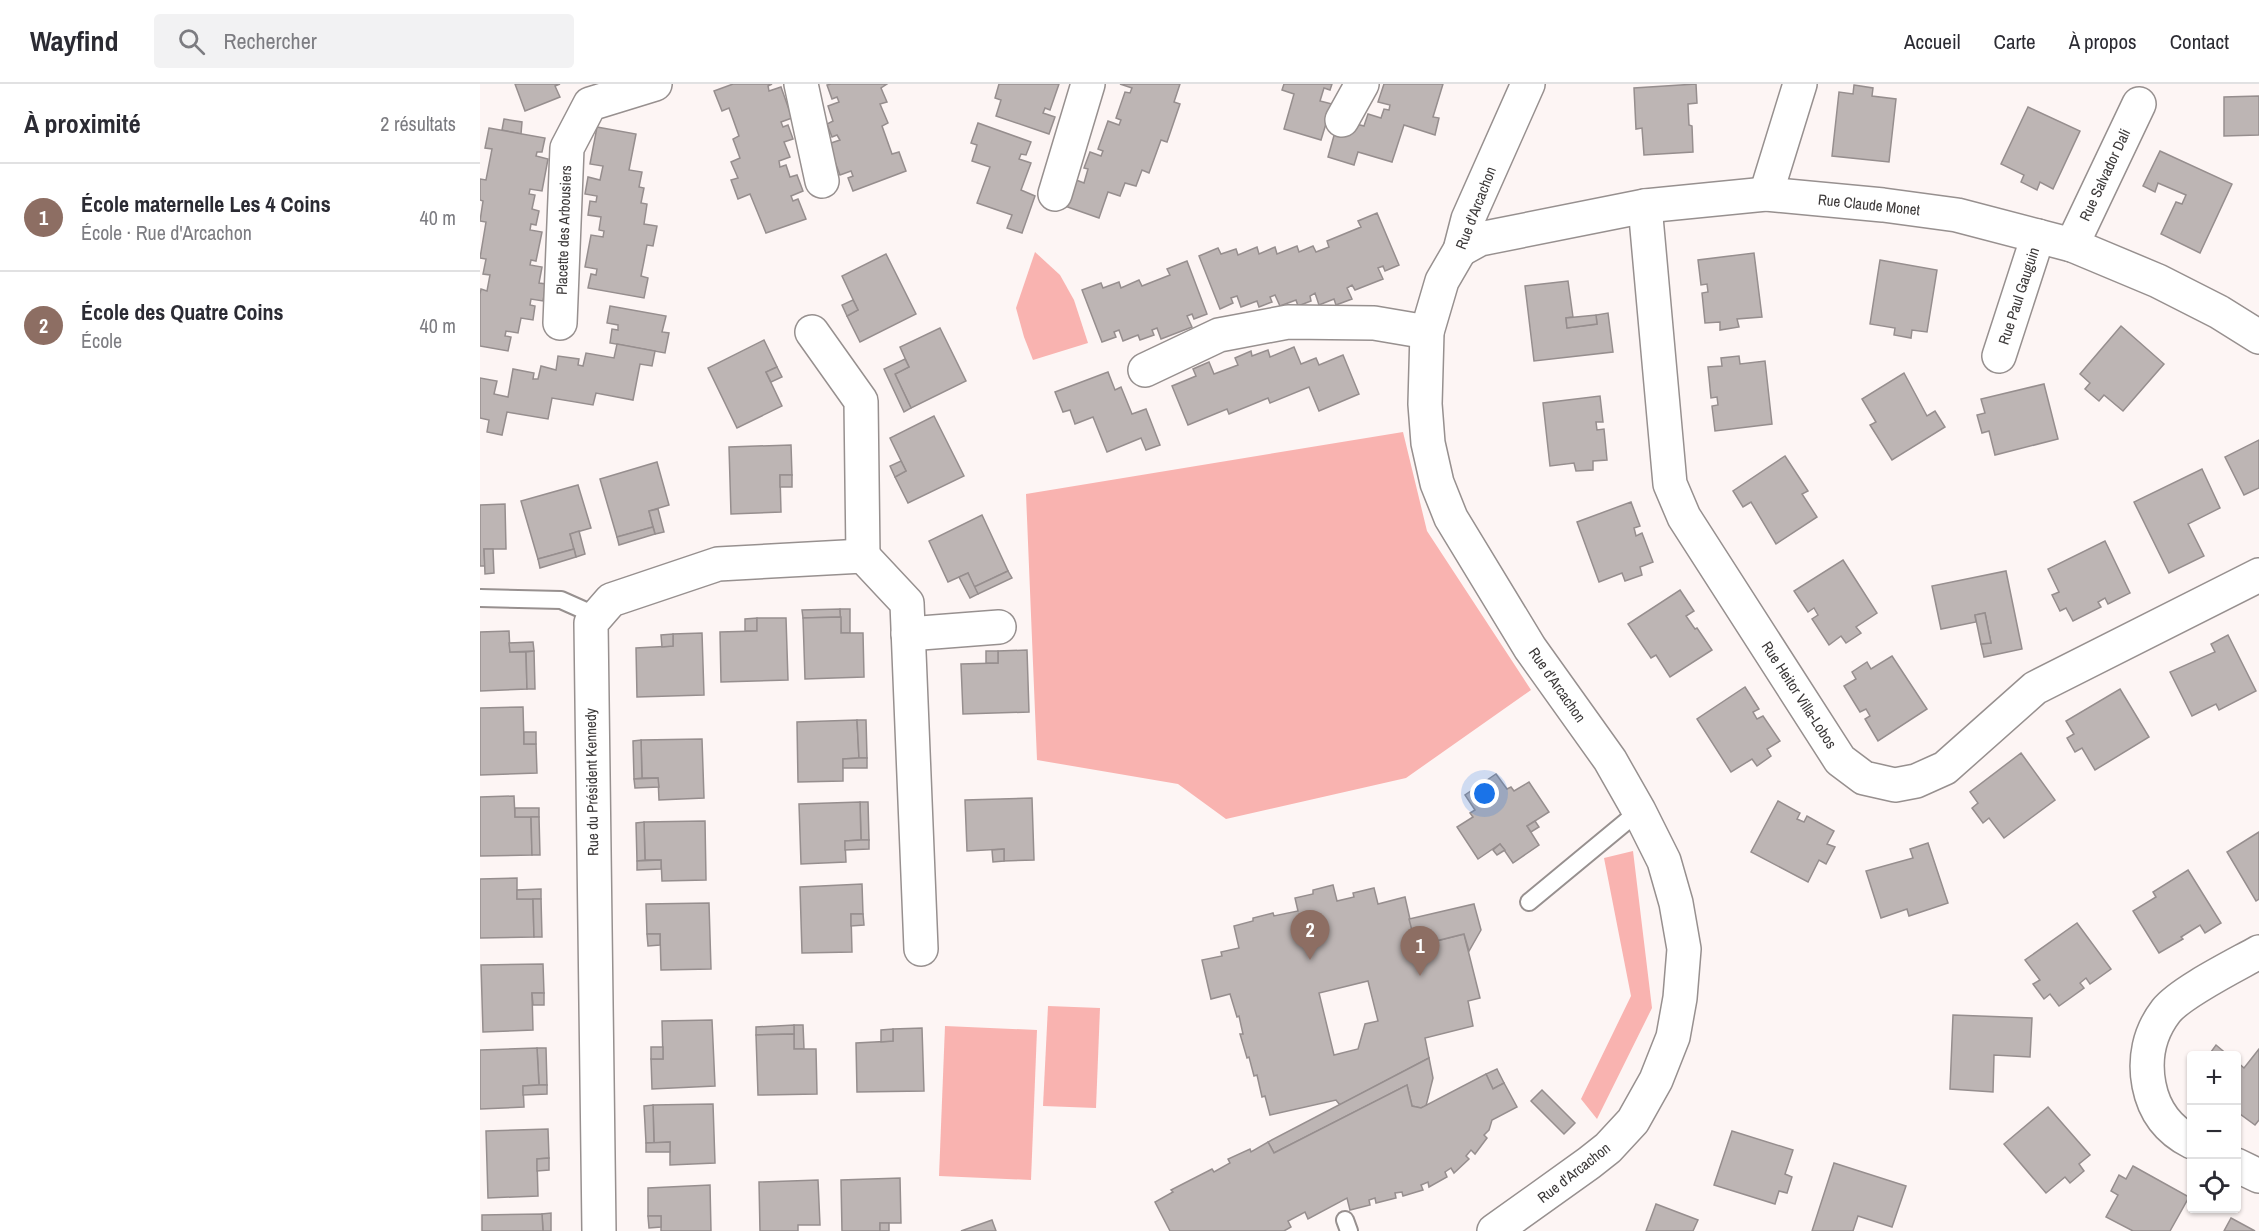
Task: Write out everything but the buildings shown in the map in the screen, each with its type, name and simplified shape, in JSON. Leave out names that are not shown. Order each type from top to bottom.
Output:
[{"type":"street","name":"Placette des Arbousiers","points":[[560,323],[567,148],[590,104],[655,84]]},
{"type":"street","points":[[801,84],[822,181]]},
{"type":"street","points":[[1055,194],[1089,84]]},
{"type":"street","points":[[1342,120],[1362,84]]},
{"type":"street","name":"Rue d'Arcachon","points":[[1494,1231],[1529,1208],[1608,1148],[1633,1121],[1656,1080],[1673,1037],[1680,998],[1684,950],[1676,903],[1664,861],[1639,811],[1610,760],[1530,648],[1451,518],[1437,483],[1428,443],[1425,404],[1427,333],[1442,281],[1460,250],[1468,219],[1528,84]]},
{"type":"street","points":[[1766,194],[1800,84]]},
{"type":"street","name":"Rue Salvador Dali","points":[[2072,245],[2139,104]]},
{"type":"street","name":"Rue Claude Monet","points":[[1460,250],[1480,239],[1645,206],[1766,194],[1883,205],[1957,215],[2072,245],[2158,281],[2219,312],[2259,337]]},
{"type":"street","name":"Rue Heitor Villa-Lobos","points":[[1645,206],[1670,484],[1684,517],[1840,760],[1864,778],[1895,785],[1916,781],[1945,768],[2035,688],[2259,575]]},
{"type":"street","name":"Rue Paul Gauguin","points":[[2000,356],[2038,236]]},
{"type":"street","points":[[1145,370],[1219,335],[1288,322],[1374,323],[1427,333]]},
{"type":"street","points":[[812,332],[861,401],[863,556],[907,603],[921,949]]},
{"type":"street","points":[[597,616],[611,600],[718,564],[863,556]]},
{"type":"street","name":"Rue du Président Kennedy","points":[[597,616],[591,623],[599,1231]]},
{"type":"street","points":[[908,634],[999,627]]},
{"type":"street","points":[[2187,1138],[2162,1120],[2151,1093],[2145,1065],[2152,1034],[2166,1010],[2259,952]]},
{"type":"street","points":[[2241,1167],[2259,1176]]},
{"type":"lane","points":[[480,598],[561,600],[597,616]]},
{"type":"lane","points":[[1529,902],[1639,811]]},
{"type":"shaded area","points":[[1035,252],[1060,275],[1074,300],[1088,343],[1033,360],[1016,308]]},
{"type":"shaded area","points":[[1403,432],[1427,531],[1531,690],[1406,778],[1226,819],[1178,784],[1037,760],[1026,494]]},
{"type":"shaded area","points":[[1633,851],[1652,1008],[1597,1119],[1581,1099],[1631,996],[1604,858]]},
{"type":"shaded area","points":[[1048,1006],[1100,1008],[1096,1108],[1043,1106]]},
{"type":"shaded area","points":[[945,1026],[1037,1030],[1031,1180],[939,1176]]},
{"type":"place","name":"École des Quatre Coins","points":[[1310,960]]},
{"type":"place","name":"École maternelle Les 4 Coins","points":[[1420,976]]}]
